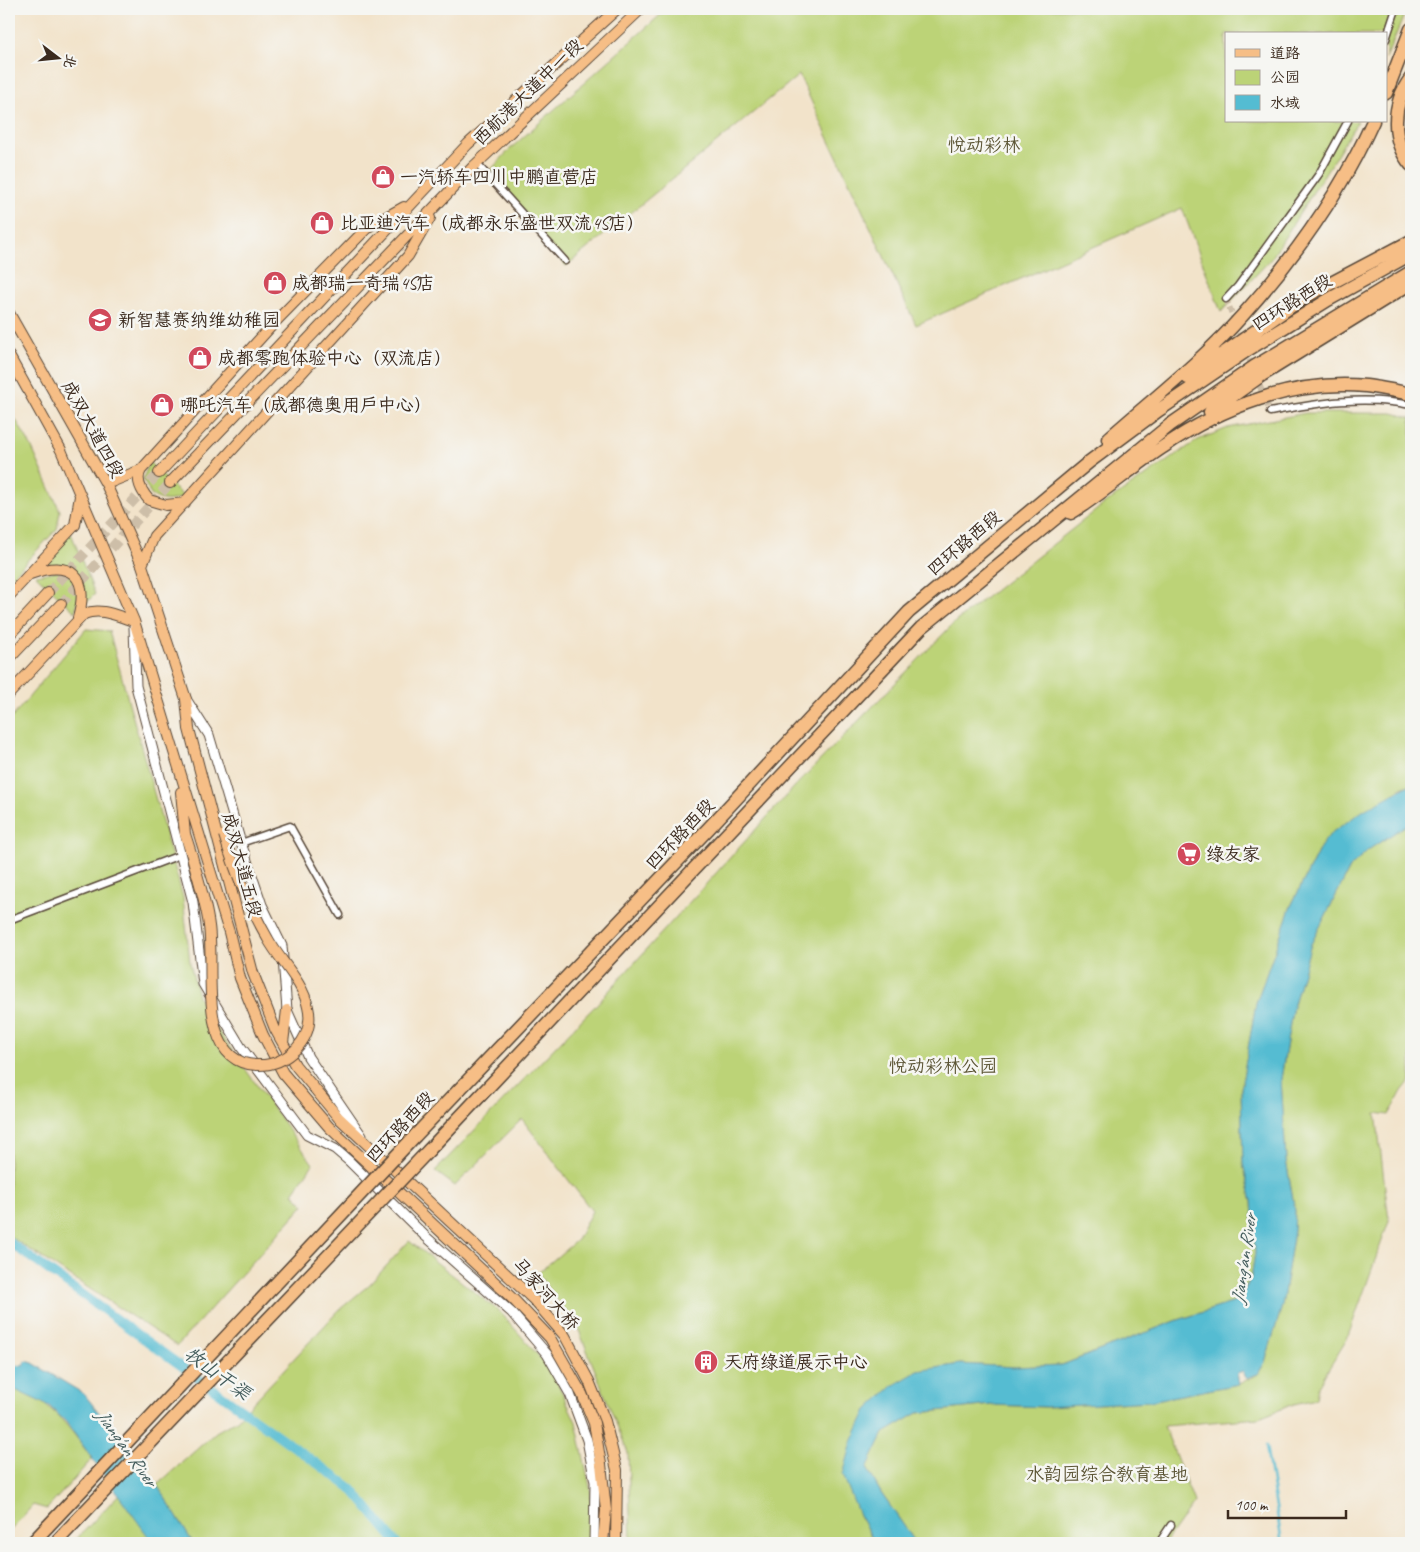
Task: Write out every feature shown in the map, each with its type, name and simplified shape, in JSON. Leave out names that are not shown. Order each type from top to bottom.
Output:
[{"type":"highway","points":[[1388,88],[1411,29]]},
{"type":"highway","points":[[1411,78],[1399,100],[1395,117],[1401,148],[1411,165]]},
{"type":"highway","points":[[1089,462],[1102,445],[1198,359],[1241,317],[1272,280],[1320,215],[1372,122]]},
{"type":"highway","points":[[1128,422],[1303,298],[1411,241]]},
{"type":"highway","name":"四环路西段","points":[[32,1543],[415,1136],[708,830],[909,612],[1089,462],[1159,410],[1328,300],[1411,254]]},
{"type":"highway","name":"四环路西段","points":[[56,1542],[921,628],[1170,425],[1254,367],[1411,272]]},
{"type":"highway","points":[[1028,540],[1099,495],[1163,446],[1262,375],[1411,282]]},
{"type":"highway","points":[[1163,446],[1224,412],[1248,402],[1278,394],[1318,387],[1365,386],[1411,394]]},
{"type":"main road","name":"西航港大道中一段","points":[[159,473],[468,144],[617,9]]},
{"type":"main road","name":"西航港大道中一段","points":[[170,483],[476,164],[640,9]]},
{"type":"main road","points":[[185,502],[166,505],[149,500],[139,485],[138,474],[276,321],[368,227],[414,201]]},
{"type":"main road","points":[[142,566],[154,536],[408,256],[438,204]]},
{"type":"main road","name":"成双大道四段","points":[[9,313],[106,484],[142,566]]},
{"type":"main road","points":[[9,356],[61,450],[80,496],[74,525],[9,596]]},
{"type":"main road","points":[[106,484],[141,470]]},
{"type":"main road","name":"成双大道五段","points":[[80,496],[134,621],[229,932],[240,978],[263,1036],[283,1073],[329,1127],[514,1300],[550,1338],[582,1394],[594,1423],[606,1510],[603,1543]]},
{"type":"main road","name":"成双大道五段","points":[[142,566],[186,699],[189,729],[253,973],[283,1043],[295,1065],[338,1117],[368,1145]]},
{"type":"main road","points":[[29,575],[50,567],[62,568],[76,576],[82,590],[83,600],[78,618]]},
{"type":"main road","points":[[9,635],[48,593]]},
{"type":"main road","points":[[9,659],[61,604]]},
{"type":"main road","points":[[9,694],[78,618],[94,610],[134,621]]},
{"type":"main road","points":[[179,768],[186,834],[209,926],[213,1024],[219,1042],[234,1058],[245,1065],[268,1066],[292,1053],[303,1041],[310,1024],[308,1007],[298,984],[268,941],[235,871],[189,729]]},
{"type":"main road","points":[[283,1043],[287,1010]]},
{"type":"main road","name":"马家河大桥","points":[[368,1145],[533,1299],[565,1336],[589,1381],[606,1421],[617,1470],[616,1543]]},
{"type":"street","points":[[1388,33],[1396,9]]},
{"type":"street","points":[[1226,298],[1238,286],[1319,174],[1347,122]]},
{"type":"street","points":[[476,164],[565,261]]},
{"type":"street","points":[[1270,412],[1320,402],[1365,399],[1411,405]]},
{"type":"street","points":[[134,621],[136,686],[193,902],[203,984],[242,1047],[307,1135],[335,1149],[424,1235],[512,1313],[547,1354],[570,1394],[587,1440],[596,1482],[594,1543]]},
{"type":"street","points":[[186,699],[209,736],[262,905],[282,946],[287,1010],[308,1057],[368,1145]]},
{"type":"street","points":[[241,843],[290,826],[340,915]]},
{"type":"street","points":[[9,920],[180,855]]},
{"type":"street","points":[[1159,1543],[1171,1525]]},
{"type":"green space","name":"悦动彩林","points":[[667,9],[1407,9],[1388,53],[1388,32],[1225,32],[1225,122],[1357,122],[1271,259],[1221,312],[1182,208],[916,325],[799,75],[566,266],[490,171],[510,149]]},
{"type":"green space","points":[[9,408],[31,446],[60,511],[57,529],[9,580]]},
{"type":"green space","name":"悦动彩林公园","points":[[1306,413],[1393,413],[1411,418],[1411,784],[1401,788],[1321,846],[1291,906],[1256,1003],[1241,1089],[1243,1164],[1252,1201],[1255,1253],[1251,1278],[1235,1302],[1178,1320],[1062,1365],[1014,1367],[960,1364],[918,1371],[867,1410],[859,1515],[875,1543],[631,1543],[628,1453],[578,1328],[538,1273],[577,1240],[592,1211],[522,1119],[455,1186],[435,1171],[596,1005],[798,783],[955,622],[1104,504],[1198,440],[1228,428]]},
{"type":"green space","points":[[149,462],[183,496],[175,500],[167,500],[151,495],[143,479]]},
{"type":"green space","points":[[71,533],[95,594],[85,604],[86,594],[59,564],[40,566]]},
{"type":"green space","points":[[57,571],[73,578],[79,593],[75,612],[36,575]]},
{"type":"green space","points":[[86,629],[109,631],[183,897],[190,963],[198,996],[221,1035],[313,1164],[293,1193],[304,1205],[177,1346],[9,1236],[9,721]]},
{"type":"green space","name":"水韵园综合教育基地","points":[[1411,822],[1411,1080],[1402,1091],[1389,1115],[1376,1113],[1389,1221],[1347,1339],[1318,1386],[1316,1399],[1294,1404],[1259,1418],[1164,1426],[1194,1502],[1165,1543],[916,1543],[881,1493],[867,1468],[884,1433],[918,1413],[992,1405],[1046,1407],[1150,1401],[1239,1384],[1258,1374],[1265,1362],[1282,1306],[1294,1231],[1295,1211],[1286,1160],[1281,1079],[1292,1011],[1311,944],[1350,868],[1368,850]]},
{"type":"green space","points":[[409,1241],[500,1312],[552,1371],[576,1422],[591,1492],[589,1543],[193,1543],[157,1485],[216,1432],[237,1420],[339,1310],[370,1284]]},
{"type":"green space","points":[[9,1387],[24,1392],[36,1399],[57,1415],[75,1435],[92,1459],[47,1509],[33,1505],[9,1532]]},
{"type":"green space","points":[[120,1493],[157,1543],[73,1543]]},
{"type":"water","points":[[1411,784],[1411,822],[1368,850],[1350,868],[1311,944],[1292,1011],[1281,1079],[1286,1160],[1295,1211],[1294,1231],[1282,1306],[1265,1362],[1258,1374],[1246,1378],[1243,1371],[1237,1373],[1239,1384],[1150,1401],[1046,1407],[992,1405],[918,1413],[884,1433],[867,1468],[881,1493],[916,1543],[875,1543],[859,1515],[843,1475],[852,1442],[867,1410],[894,1385],[918,1371],[960,1364],[1014,1367],[1062,1365],[1178,1320],[1235,1302],[1243,1293],[1251,1278],[1255,1253],[1252,1201],[1243,1164],[1241,1089],[1256,1003],[1291,906],[1321,846],[1331,833],[1364,810]]},
{"type":"water","points":[[9,1359],[14,1365],[23,1366],[26,1361],[33,1363],[84,1394],[157,1485],[193,1543],[153,1543],[66,1422],[49,1406],[9,1387]]},
{"type":"waterway","name":"牧山干渠","points":[[9,1242],[351,1488],[397,1543]]},
{"type":"waterway","points":[[1266,1446],[1282,1543]]},
{"type":"tunnel","points":[[1226,299],[1243,342]]},
{"type":"tunnel","points":[[1246,351],[1270,412]]},
{"type":"tunnel","points":[[48,593],[159,473]]},
{"type":"tunnel","points":[[61,604],[170,483]]},
{"type":"place","name":"一汽轿车四川中鹏直营店","points":[[383,177]]},
{"type":"place","name":"比亚迪汽车（成都永乐盛世双流4S店）","points":[[322,223]]},
{"type":"place","name":"成都瑞一奇瑞4S店","points":[[275,283]]},
{"type":"place","name":"新智慧赛纳维幼稚园","points":[[100,320]]},
{"type":"place","name":"成都零跑体验中心（双流店）","points":[[200,358]]},
{"type":"place","name":"哪吒汽车（成都德奥用户中心）","points":[[162,405]]},
{"type":"place","name":"绿友家","points":[[1189,854]]},
{"type":"place","name":"天府绿道展示中心","points":[[706,1362]]},
{"type":"water label","name":"Jiang'an River","points":[[1243,1259]]},
{"type":"water label","name":"Jiang'an River","points":[[127,1447]]}]
